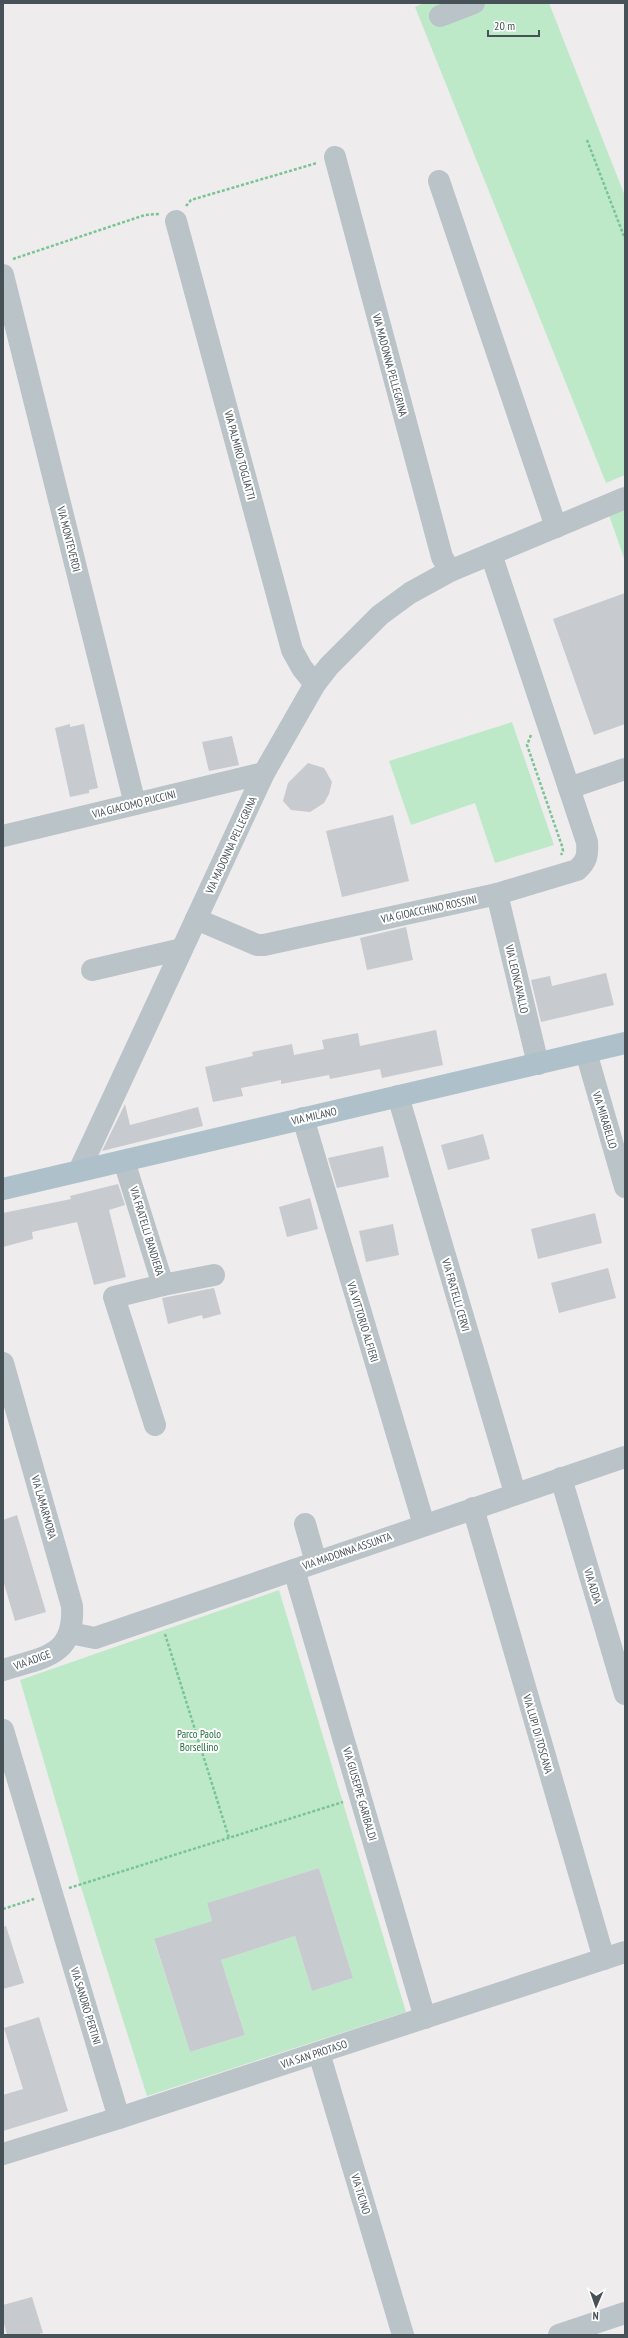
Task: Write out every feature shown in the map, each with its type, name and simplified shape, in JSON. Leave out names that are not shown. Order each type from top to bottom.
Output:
[{"type":"main road","name":"VIA MILANO","points":[[3,1189],[625,1043]]},
{"type":"street","points":[[440,16],[474,3]]},
{"type":"street","name":"VIA MADONNA PELLEGRINA","points":[[335,157],[442,557],[450,571]]},
{"type":"street","points":[[439,181],[556,527]]},
{"type":"street","name":"VIA PALMIRO TOGLIATTI","points":[[176,221],[292,650],[302,668],[315,684]]},
{"type":"street","name":"VIA MONTEVERDI","points":[[3,275],[135,804]]},
{"type":"street","name":"VIA MADONNA PELLEGRINA","points":[[79,1171],[264,773],[315,684],[353,640],[380,614],[410,592],[450,571],[625,498]]},
{"type":"street","name":"VIA GIOACCHINO ROSSINI","points":[[196,919],[257,946],[264,945],[497,894],[578,870],[587,859],[587,847],[569,788],[491,554]]},
{"type":"street","points":[[569,788],[625,769]]},
{"type":"street","name":"VIA GIACOMO PUCCINI","points":[[3,836],[264,773]]},
{"type":"street","name":"VIA LEONCAVALLO","points":[[497,894],[538,1064]]},
{"type":"street","points":[[92,970],[182,949]]},
{"type":"street","name":"VIA MIRABELLO","points":[[586,1052],[625,1187]]},
{"type":"street","name":"VIA FRATELLI CERVI","points":[[398,1096],[515,1494]]},
{"type":"street","name":"VIA VITTORIO ALFIERI","points":[[303,1118],[424,1525]]},
{"type":"street","name":"VIA FRATELLI BANDIERA","points":[[124,1161],[163,1285],[114,1297],[155,1425]]},
{"type":"street","points":[[163,1285],[214,1275]]},
{"type":"street","name":"VIA LAMARMORA","points":[[3,1363],[72,1606],[73,1623],[65,1641]]},
{"type":"street","name":"VIA MADONNA ASSUNTA","points":[[65,1641],[95,1638],[625,1457]]},
{"type":"street","name":"VIA ADDA","points":[[561,1478],[625,1694]]},
{"type":"street","name":"VIA LUPI DI TOSCANA","points":[[473,1508],[604,1959]]},
{"type":"street","points":[[305,1524],[316,1562]]},
{"type":"street","name":"VIA GIUSEPPE GARIBALDI","points":[[294,1570],[425,2018]]},
{"type":"street","name":"VIA ADIGE","points":[[3,1670],[44,1657],[65,1641]]},
{"type":"street","name":"VIA SANDRO PERTINI","points":[[3,1730],[119,2118]]},
{"type":"street","name":"VIA SAN PROTASO","points":[[3,2154],[119,2118],[625,1952]]},
{"type":"street","name":"VIA TICINO","points":[[319,2053],[403,2335]]},
{"type":"street","points":[[559,2335],[625,2314]]},
{"type":"path","points":[[587,140],[625,239]]},
{"type":"path","points":[[529,727],[532,734],[527,745],[563,851],[561,855],[554,857]]},
{"type":"path","points":[[160,1616],[229,1838]]},
{"type":"path","points":[[3,1909],[360,1797]]},
{"type":"green space","points":[[424,3],[549,3],[625,196],[625,475],[606,483],[415,7]]},
{"type":"green space","points":[[625,509],[625,561],[609,515]]},
{"type":"green space","points":[[512,722],[554,845],[495,863],[475,803],[411,825],[389,761]]},
{"type":"green space","name":"Parco Paolo Borsellino","points":[[279,1590],[406,2012],[147,2096],[80,1884],[20,1680]],"holes":[[[319,1868],[353,1978],[312,1991],[295,1936],[221,1960],[245,2035],[190,2052],[154,1940],[212,1921],[207,1903]]]},
{"type":"building","points":[[625,593],[625,724],[594,735],[553,619]]},
{"type":"building","points":[[70,724],[70,727],[84,724],[98,788],[89,790],[89,793],[70,797],[55,728]]},
{"type":"building","points":[[232,736],[239,765],[209,771],[202,742]]},
{"type":"building","points":[[308,763],[324,768],[332,782],[329,794],[324,803],[310,812],[291,810],[283,801],[288,783]]},
{"type":"building","points":[[393,815],[409,881],[342,897],[326,831]]},
{"type":"building","points":[[406,927],[413,960],[367,970],[360,938]]},
{"type":"building","points":[[606,973],[614,1005],[541,1022],[531,980],[550,976],[552,986]]},
{"type":"building","points":[[436,1030],[443,1065],[382,1078],[380,1069],[330,1079],[329,1075],[281,1084],[281,1080],[241,1088],[243,1096],[213,1102],[205,1067],[253,1056],[252,1052],[292,1044],[294,1055],[324,1049],[322,1040],[358,1033],[360,1046]]},
{"type":"building","points":[[125,1104],[130,1125],[198,1107],[203,1126],[102,1151]]},
{"type":"building","points":[[483,1134],[490,1159],[448,1170],[441,1145]]},
{"type":"building","points":[[383,1146],[389,1177],[337,1188],[328,1158]]},
{"type":"building","points":[[118,1184],[125,1205],[109,1210],[126,1277],[94,1285],[77,1222],[32,1232],[33,1239],[3,1247],[3,1213],[71,1199],[70,1196]]},
{"type":"building","points":[[310,1198],[318,1229],[287,1237],[279,1207]]},
{"type":"building","points":[[595,1213],[602,1243],[538,1259],[531,1229]]},
{"type":"building","points":[[393,1224],[399,1255],[366,1262],[359,1231]]},
{"type":"building","points":[[608,1268],[616,1298],[559,1313],[551,1283]]},
{"type":"building","points":[[214,1288],[221,1314],[203,1319],[202,1315],[168,1324],[162,1298]]},
{"type":"building","points":[[17,1515],[46,1612],[15,1621],[3,1580],[3,1520]]},
{"type":"building","points":[[319,1868],[353,1978],[312,1991],[295,1936],[221,1960],[245,2035],[190,2052],[154,1939],[212,1921],[207,1903]]},
{"type":"building","points":[[6,1926],[24,1983],[3,1989],[3,1927]]},
{"type":"building","points":[[39,2017],[68,2111],[3,2131],[3,2095],[23,2089],[4,2028]]},
{"type":"building","points":[[32,2297],[43,2333],[34,2335],[7,2335],[3,2320],[3,2305]]}]
